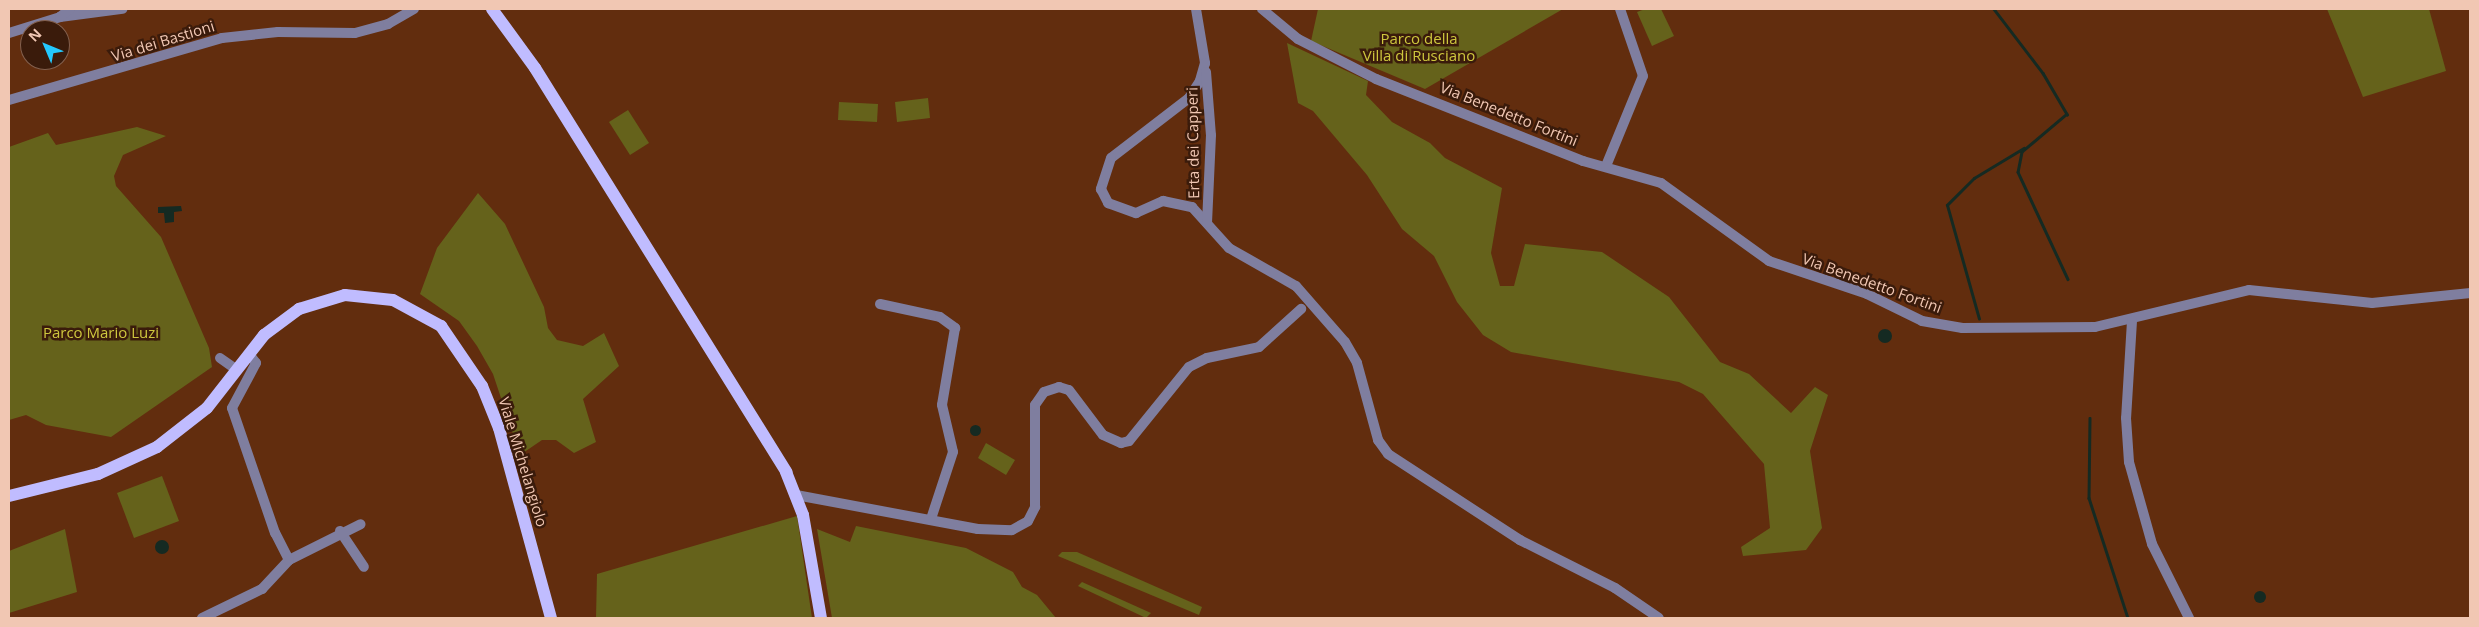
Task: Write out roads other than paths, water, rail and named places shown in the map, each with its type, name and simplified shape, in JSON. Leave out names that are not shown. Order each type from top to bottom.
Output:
[{"type":"main road","points":[[492,9],[540,76],[776,456],[796,495],[810,545],[821,618]]},
{"type":"main road","name":"Viale Michelangiolo","points":[[9,496],[98,474],[141,456],[197,417],[264,335],[299,309],[345,295],[393,300],[441,326],[469,360],[492,407],[551,618]]},
{"type":"street","points":[[60,18],[70,9]]},
{"type":"street","points":[[9,33],[60,18],[122,9]]},
{"type":"street","name":"Via dei Bastioni","points":[[9,100],[222,38],[278,32],[355,33],[388,24],[414,9]]},
{"type":"street","name":"Erta dei Capperi","points":[[1196,9],[1205,63],[1211,135],[1207,222]]},
{"type":"street","name":"Via Benedetto Fortini","points":[[1262,9],[1298,39],[1376,79],[1606,166],[1661,184],[1769,261],[1867,294],[1922,321],[1962,328],[2095,327],[2132,321],[2188,302],[2249,290],[2372,303],[2470,293]]},
{"type":"street","points":[[1606,166],[1643,76],[1620,9]]},
{"type":"street","points":[[1205,63],[1189,98],[1111,158],[1101,189],[1108,203],[1121,211],[1136,213],[1176,200],[1207,222],[1229,248],[1296,286],[1345,342],[1357,363],[1378,440],[1388,454],[1520,540],[1615,588],[1660,618]]},
{"type":"street","points":[[880,304],[940,317],[955,328],[942,405],[953,452],[931,519]]},
{"type":"street","points":[[796,495],[1002,532],[1028,521],[1037,497],[1035,405],[1044,392],[1059,387],[1069,390],[1103,435],[1121,443],[1129,441],[1188,367],[1207,358],[1259,347],[1301,309]]},
{"type":"street","points":[[2132,321],[2126,418],[2129,462],[2152,544],[2189,618]]},
{"type":"street","points":[[249,354],[255,367],[232,408],[275,533],[289,560]]},
{"type":"street","points":[[220,358],[237,370]]},
{"type":"street","points":[[202,618],[262,589],[289,560],[340,532],[361,524]]},
{"type":"street","points":[[340,532],[364,567]]},
{"type":"waterway","points":[[1994,9],[2043,73],[2067,114],[2022,152],[2018,172],[2068,279]]},
{"type":"waterway","points":[[1979,319],[1947,205],[1974,178],[2024,148]]},
{"type":"waterway","points":[[2090,418],[2089,498],[2128,618]]},
{"type":"park label","name":"Parco della Villa di Rusciano","points":[[1419,46]]},
{"type":"park label","name":"Parco Mario Luzi","points":[[101,333]]}]
